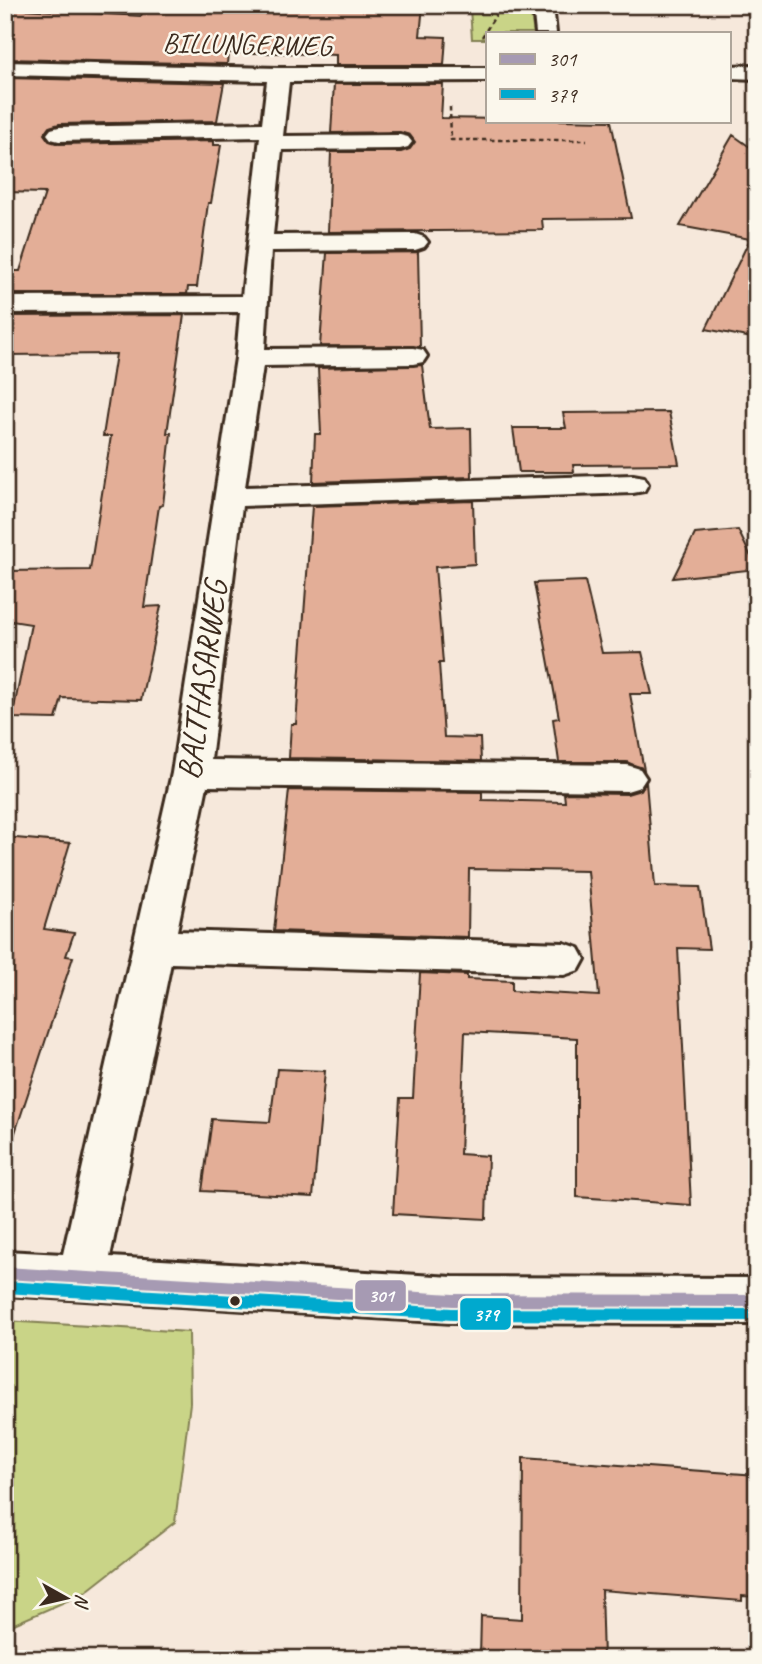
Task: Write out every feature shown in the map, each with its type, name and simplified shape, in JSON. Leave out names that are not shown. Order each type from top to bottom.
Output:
[{"type":"street","points":[[543,5],[546,32]]},
{"type":"street","name":"BILLUNGERWEG","points":[[5,68],[279,75],[486,74]]},
{"type":"street","points":[[730,72],[757,72]]},
{"type":"street","name":"BALTHASARWEG","points":[[82,1277],[191,773],[228,497],[250,358],[259,243],[279,75]]},
{"type":"street","points":[[59,134],[272,136],[400,142]]},
{"type":"street","points":[[259,243],[415,242]]},
{"type":"street","points":[[5,305],[254,304]]},
{"type":"street","points":[[250,358],[413,356]]},
{"type":"street","points":[[228,497],[633,484]]},
{"type":"street","points":[[191,773],[627,778]]},
{"type":"street","points":[[154,946],[564,959]]},
{"type":"street","points":[[5,1273],[453,1300],[757,1301]]},
{"type":"path","points":[[482,37],[502,5]]},
{"type":"path","points":[[448,74],[451,141],[587,140]]},
{"type":"green space","points":[[470,8],[530,9],[534,32],[486,32],[486,39],[472,39]]},
{"type":"green space","points":[[5,1321],[189,1332],[190,1403],[175,1522],[83,1594],[5,1628]]},
{"type":"building","points":[[145,5],[423,5],[420,36],[446,37],[444,65],[336,65],[336,55],[278,53],[228,53],[227,64],[5,59],[5,8],[141,16]]},
{"type":"building","points":[[5,78],[224,83],[217,121],[59,124],[49,127],[44,134],[49,141],[59,144],[214,141],[214,145],[221,145],[211,203],[208,203],[197,287],[188,287],[187,294],[5,294],[5,271],[20,271],[45,193],[5,192]]},
{"type":"building","points":[[334,84],[443,84],[441,118],[486,119],[486,122],[611,122],[631,218],[542,219],[543,230],[328,232],[331,152],[401,152],[410,149],[415,142],[410,135],[400,132],[331,133]]},
{"type":"building","points":[[733,135],[757,152],[757,339],[706,329],[750,239],[680,226]]},
{"type":"building","points":[[418,252],[420,347],[320,346],[327,253]]},
{"type":"building","points":[[184,315],[167,433],[171,433],[163,505],[159,506],[144,607],[161,606],[141,700],[62,698],[56,719],[12,718],[31,624],[5,620],[5,571],[90,570],[111,436],[103,436],[116,354],[5,355],[5,316]]},
{"type":"building","points":[[422,365],[430,429],[471,428],[472,477],[313,482],[315,434],[321,434],[318,368]]},
{"type":"building","points":[[669,412],[679,464],[573,465],[574,472],[519,472],[513,428],[566,428],[563,413]]},
{"type":"building","points":[[473,501],[475,564],[435,567],[443,663],[439,663],[444,737],[480,738],[481,761],[289,758],[291,724],[296,724],[312,506]]},
{"type":"building","points":[[738,530],[757,569],[673,578],[695,534]]},
{"type":"building","points":[[585,581],[602,653],[642,652],[652,694],[630,694],[644,770],[627,762],[559,762],[553,719],[559,718],[534,583]]},
{"type":"building","points":[[646,782],[655,886],[700,887],[709,949],[678,948],[691,1205],[577,1197],[577,1038],[465,1032],[460,1154],[488,1156],[486,1219],[393,1214],[400,1098],[413,1098],[420,973],[512,981],[512,991],[599,996],[588,871],[469,869],[468,937],[274,931],[289,790],[482,792],[482,800],[565,802],[564,793],[627,794],[641,790]]},
{"type":"building","points":[[5,837],[70,843],[44,929],[74,933],[66,956],[73,957],[13,1139],[5,1138]]},
{"type":"building","points":[[277,1069],[325,1071],[313,1197],[202,1191],[212,1119],[270,1122]]},
{"type":"building","points":[[523,1458],[757,1475],[757,1597],[742,1596],[742,1601],[601,1590],[603,1659],[480,1659],[481,1616],[522,1619]]},
{"type":"transit line","name":"301","points":[[5,1273],[453,1300],[757,1301]]},
{"type":"transit line","name":"379","points":[[5,1287],[452,1314],[757,1315]]}]
